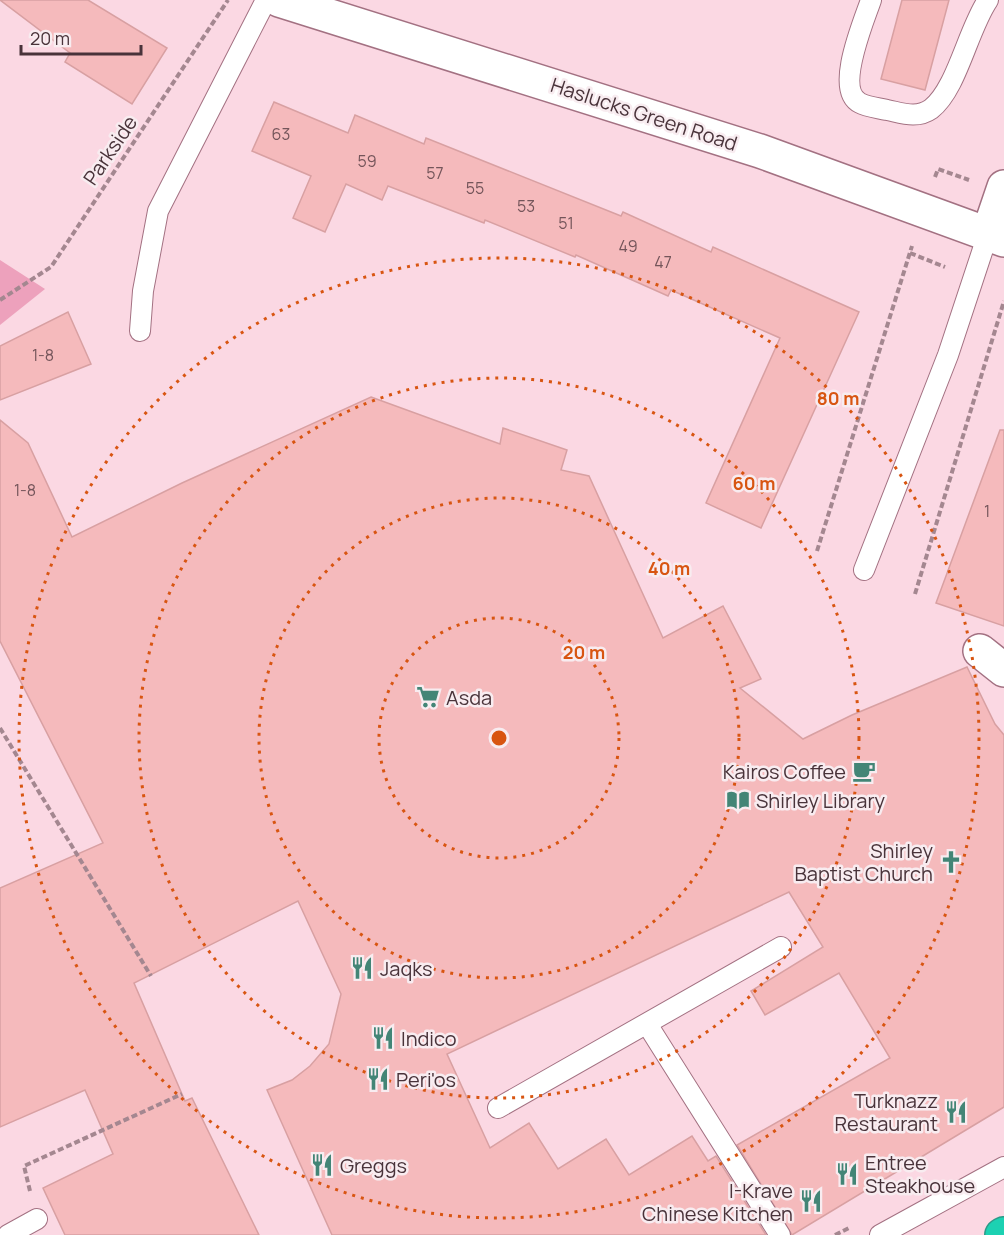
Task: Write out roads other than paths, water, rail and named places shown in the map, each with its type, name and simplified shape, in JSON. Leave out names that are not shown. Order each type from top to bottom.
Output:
[{"type":"street","name":"Haslucks Green Road","points":[[279,0],[760,151],[996,237]]},
{"type":"street","points":[[996,237],[1004,187]]},
{"type":"lane","points":[[140,332],[143,291],[158,211],[266,0]]},
{"type":"lane","points":[[871,0],[850,68],[849,91],[859,103],[914,116],[930,109],[946,91],[978,14],[988,0]]},
{"type":"lane","points":[[864,570],[996,237]]},
{"type":"lane","points":[[498,1108],[781,947]]},
{"type":"lane","points":[[647,1024],[780,1235]]},
{"type":"lane","points":[[880,1235],[1004,1167]]},
{"type":"lane","points":[[8,1235],[37,1219]]},
{"type":"place","name":"Asda","points":[[428,697]]},
{"type":"place","name":"Kairos Coffee","points":[[864,771]]},
{"type":"place","name":"Shirley Library","points":[[738,800]]},
{"type":"place","name":"Shirley Baptist Church","points":[[951,862]]},
{"type":"place","name":"Jaqks","points":[[362,968]]},
{"type":"place","name":"Indico","points":[[383,1038]]},
{"type":"place","name":"Peri'os","points":[[378,1079]]},
{"type":"place","name":"Turknazz Restaurant","points":[[956,1112]]},
{"type":"place","name":"Greggs","points":[[322,1165]]},
{"type":"place","name":"Entree Steakhouse","points":[[847,1174]]},
{"type":"place","name":"I-Krave Chinese Kitchen","points":[[811,1201]]}]
